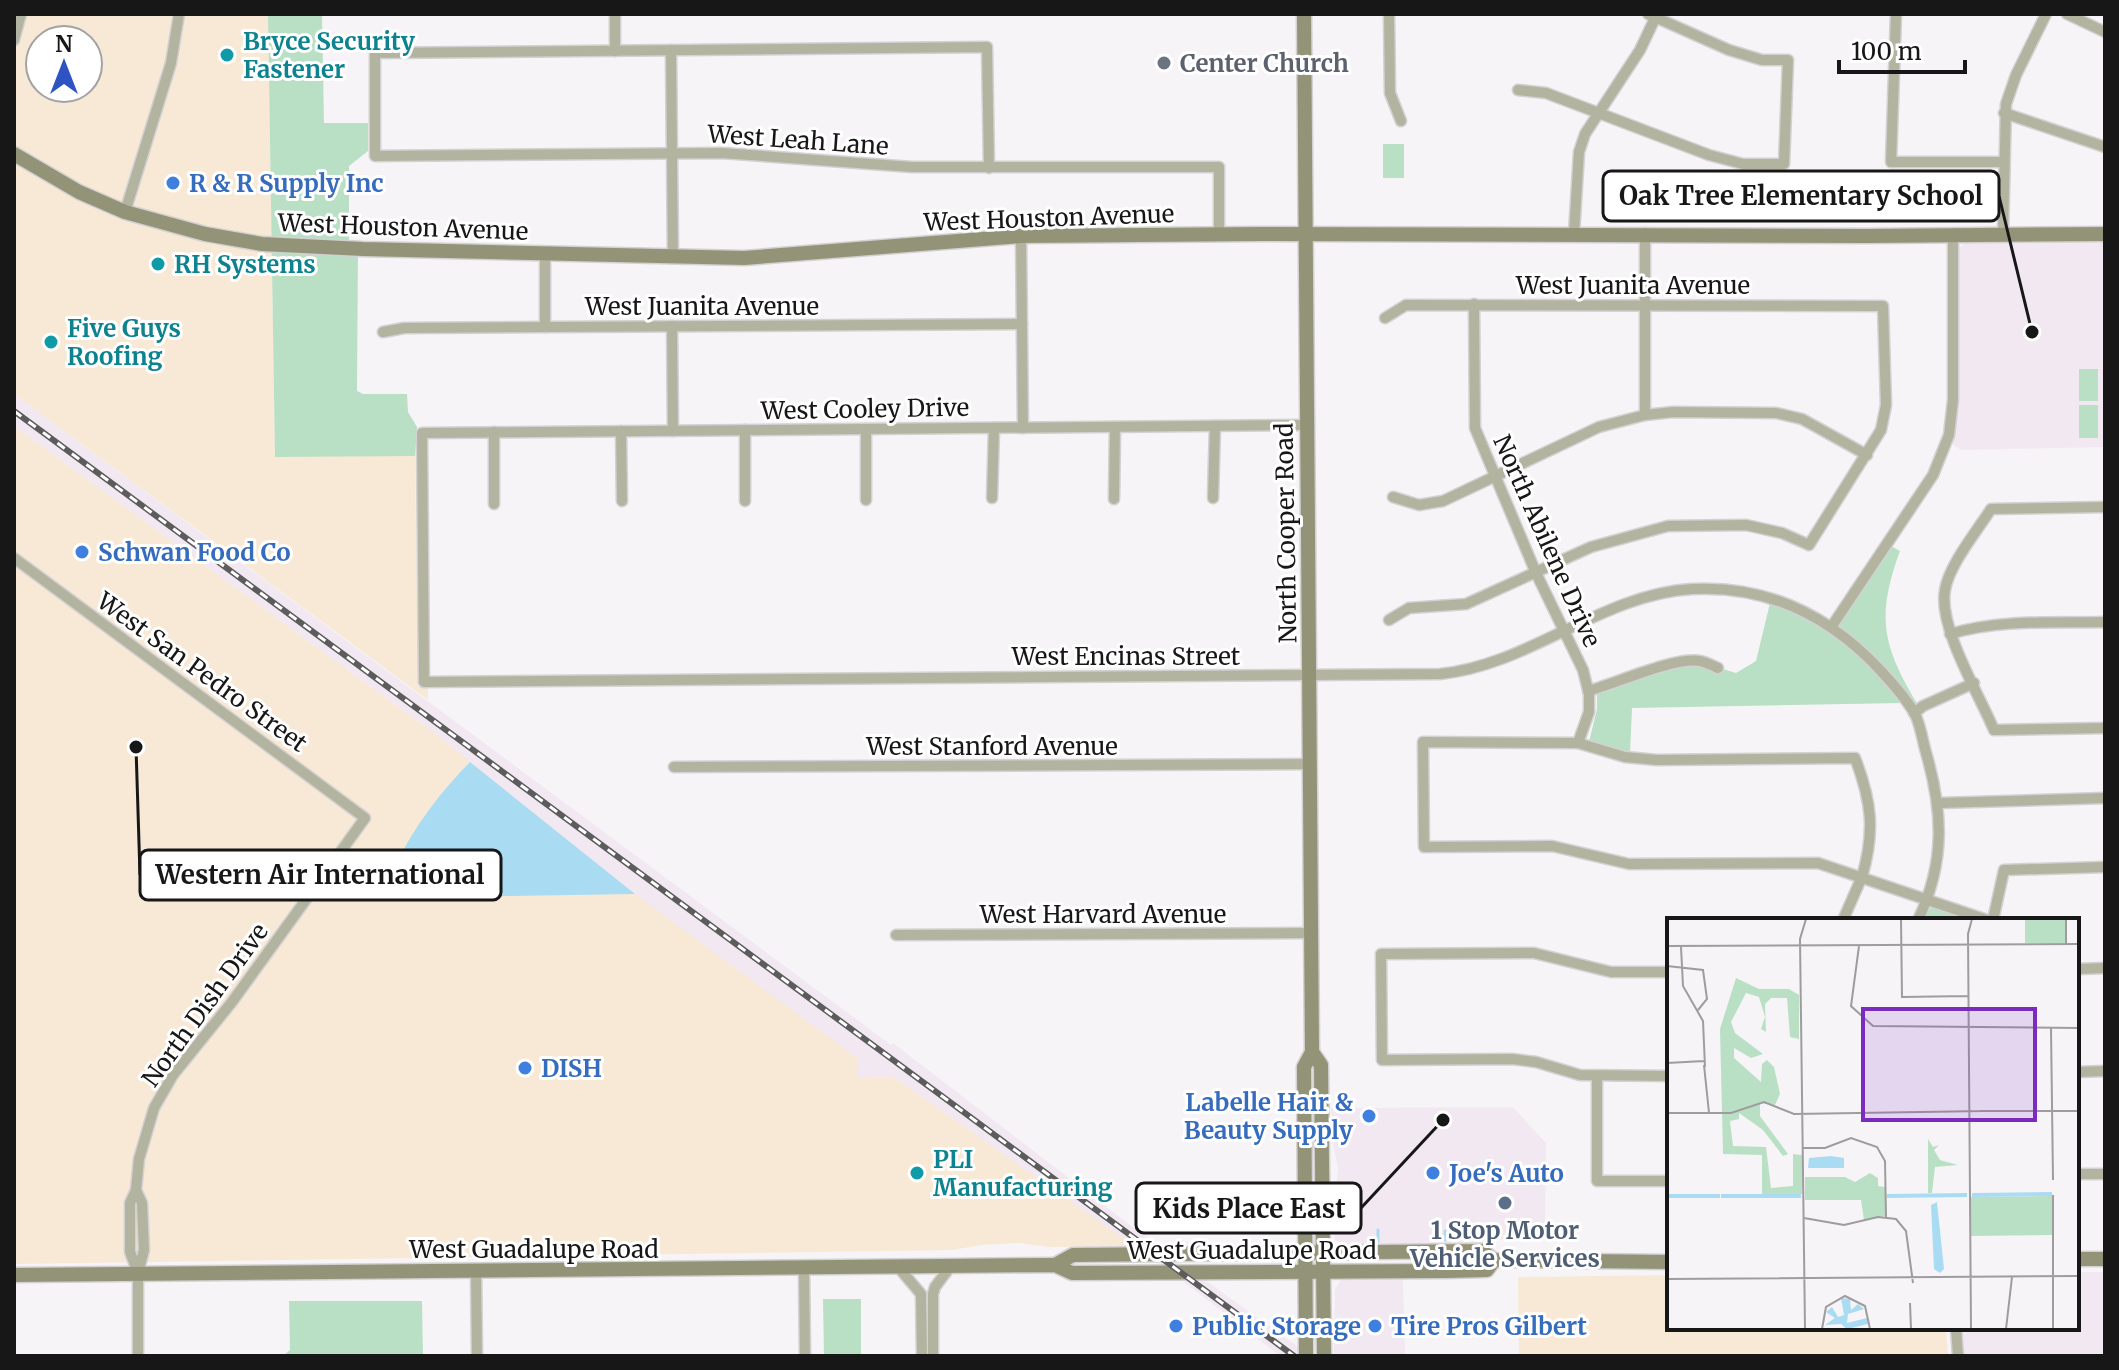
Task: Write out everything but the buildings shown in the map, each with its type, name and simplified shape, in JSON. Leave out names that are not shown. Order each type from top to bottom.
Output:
[{"type":"main road","name":"North Cooper Road","points":[[1304,14],[1312,1052],[1304,1067],[1306,1356]]},
{"type":"main road","name":"West Houston Avenue","points":[[14,154],[79,192],[125,212],[235,241],[262,244],[673,258],[764,257],[1021,236],[2105,234]]},
{"type":"main road","name":"North Cooper Road","points":[[1312,1052],[1321,1065],[1324,1356]]},
{"type":"main road","name":"West Guadalupe Road","points":[[1055,1265],[1073,1255],[1482,1251],[1494,1260],[1667,1262]]},
{"type":"main road","points":[[2079,1259],[2105,1259]]},
{"type":"main road","name":"West Guadalupe Road","points":[[14,1275],[1055,1265],[1072,1273],[1325,1272],[1487,1270],[1494,1260]]},
{"type":"street","points":[[14,40],[21,14]]},
{"type":"street","points":[[125,212],[171,63],[179,14]]},
{"type":"street","points":[[615,14],[615,51],[987,47],[989,168]]},
{"type":"street","points":[[1389,14],[1390,93],[1401,121]]},
{"type":"street","points":[[1896,14],[1891,162],[2003,162]]},
{"type":"street","points":[[2003,234],[2004,113],[2016,75],[2046,14]]},
{"type":"street","points":[[2067,14],[2105,32]]},
{"type":"street","points":[[1518,90],[1546,93],[1597,112],[1709,155],[1743,164],[1784,164],[1788,60],[1762,60],[1729,50],[1654,15],[1640,50],[1597,112],[1585,134],[1579,152],[1574,234]]},
{"type":"street","points":[[671,50],[673,258]]},
{"type":"street","name":"West Leah Lane","points":[[615,51],[375,53],[375,156],[722,153],[912,167],[1219,167],[1219,234]]},
{"type":"street","points":[[2004,113],[2105,147]]},
{"type":"street","points":[[1645,233],[1645,415]]},
{"type":"street","points":[[1832,626],[1933,475],[1949,435],[1953,400],[1953,234]]},
{"type":"street","points":[[1021,236],[1023,428]]},
{"type":"street","points":[[545,254],[545,327]]},
{"type":"street","name":"North Abilene Drive","points":[[1474,304],[1475,428],[1536,573],[1583,670],[1589,712],[1578,743]]},
{"type":"street","name":"West Juanita Avenue","points":[[1385,318],[1406,305],[1883,306],[1886,405],[1881,430],[1867,455]]},
{"type":"street","name":"West Juanita Avenue","points":[[383,332],[404,328],[1022,324]]},
{"type":"street","points":[[672,326],[673,431]]},
{"type":"street","points":[[1389,620],[1409,608],[1466,604],[1591,547],[1668,526],[1746,525],[1782,533],[1809,545],[1867,455],[1814,425],[1776,413],[1673,412],[1645,415],[1599,427],[1443,501],[1419,505],[1393,497]]},
{"type":"street","name":"West Cooley Drive","points":[[424,682],[422,433],[1307,425]]},
{"type":"street","points":[[1213,498],[1215,426]]},
{"type":"street","points":[[1114,499],[1115,427]]},
{"type":"street","points":[[992,498],[994,428]]},
{"type":"street","points":[[866,429],[866,500]]},
{"type":"street","points":[[745,430],[745,501]]},
{"type":"street","points":[[621,431],[622,501]]},
{"type":"street","points":[[494,432],[494,504]]},
{"type":"street","points":[[2105,507],[1991,509],[1952,571],[1945,589],[1945,620],[1994,730],[2105,728]]},
{"type":"street","name":"West San Pedro Street","points":[[14,558],[365,818]]},
{"type":"street","name":"West Encinas Street","points":[[424,682],[1460,672],[1505,658],[1619,607],[1656,595],[1692,589],[1733,591],[1802,609],[1832,626],[1870,660],[1914,713],[1939,803],[1939,847],[1927,900],[1919,918]]},
{"type":"street","points":[[1950,634],[1975,626],[2000,623],[2105,622]]},
{"type":"street","points":[[1588,691],[1667,664],[1700,661],[1718,668]]},
{"type":"street","points":[[1914,713],[1974,683]]},
{"type":"street","points":[[1844,918],[1862,877],[1869,851],[1867,789],[1855,758],[1657,760],[1625,757],[1578,743],[1423,742],[1424,847],[1552,846],[1629,864],[1818,863],[1862,877],[1927,900],[1984,918]]},
{"type":"street","name":"West Stanford Avenue","points":[[674,767],[1310,764]]},
{"type":"street","points":[[1939,803],[2105,798]]},
{"type":"street","name":"North Dish Drive","points":[[138,1356],[138,1273],[130,1252],[130,1203],[136,1190],[139,1159],[148,1125],[173,1075],[232,1002],[365,818]]},
{"type":"street","points":[[1991,918],[2004,870],[2105,867]]},
{"type":"street","name":"West Harvard Avenue","points":[[896,935],[1311,933]]},
{"type":"street","points":[[1667,972],[1611,972],[1534,953],[1381,954],[1382,1060],[1512,1059],[1536,1062],[1580,1075],[1667,1076]]},
{"type":"street","points":[[2079,969],[2105,968]]},
{"type":"street","points":[[2079,1072],[2105,1071]]},
{"type":"street","points":[[1597,1076],[1597,1181],[1667,1181]]},
{"type":"street","points":[[2079,1174],[2105,1174]]},
{"type":"street","points":[[933,1356],[933,1294],[950,1267]]},
{"type":"street","points":[[804,1268],[805,1356]]},
{"type":"street","points":[[899,1268],[921,1294],[922,1356]]},
{"type":"street","points":[[476,1271],[477,1356]]},
{"type":"street","points":[[1956,1330],[1958,1356]]},
{"type":"shaded area","points":[[14,14],[268,14],[275,456],[415,456],[418,687],[428,687],[428,700],[14,394]]},
{"type":"shaded area","points":[[1966,242],[2105,242],[2105,447],[1961,450],[1952,444],[1957,416],[1959,248]]},
{"type":"shaded area","points":[[14,394],[891,1045],[893,1043],[1156,1245],[1311,1356],[1280,1356],[1180,1279],[895,1078],[858,1077],[438,736],[14,426]]},
{"type":"shaded area","points":[[14,426],[438,736],[635,894],[857,1058],[858,1077],[895,1078],[1134,1246],[1049,1247],[1018,1243],[952,1250],[15,1264]]},
{"type":"shaded area","points":[[1513,1107],[1546,1143],[1545,1240],[1510,1238],[1482,1243],[1343,1244],[1335,1240],[1333,1220],[1338,1168],[1332,1139],[1331,1108]]},
{"type":"shaded area","points":[[2079,1272],[2105,1272],[2105,1356],[1963,1356],[1961,1330],[2079,1330]]},
{"type":"shaded area","points":[[1667,1275],[1667,1330],[1946,1330],[1948,1356],[1519,1356],[1518,1277]]},
{"type":"shaded area","points":[[1403,1279],[1405,1356],[1334,1356],[1335,1289],[1341,1280]]},
{"type":"green space","points":[[268,14],[322,14],[324,123],[368,123],[368,151],[349,166],[349,253],[358,253],[357,391],[363,394],[407,394],[408,412],[417,427],[415,456],[275,457]]},
{"type":"green space","points":[[1383,144],[1404,144],[1404,178],[1383,178]]},
{"type":"green space","points":[[2079,369],[2098,369],[2098,401],[2079,401]]},
{"type":"green space","points":[[2079,405],[2098,405],[2098,438],[2079,438]]},
{"type":"green space","points":[[1884,542],[1900,551],[1888,594],[1886,630],[1897,665],[1918,705],[1908,713],[1902,703],[1632,708],[1630,754],[1589,742],[1597,709],[1597,691],[1672,666],[1703,663],[1736,673],[1756,661],[1770,603],[1801,613],[1828,627]]},
{"type":"green space","points":[[1936,908],[1964,918],[1923,918],[1926,911]]},
{"type":"green space","points":[[823,1299],[861,1299],[861,1356],[824,1356]]},
{"type":"green space","points":[[289,1301],[422,1301],[423,1356],[283,1356],[290,1350]]},
{"type":"water","points":[[470,762],[635,894],[395,898],[394,882],[390,881],[404,848],[446,788]]},
{"type":"waterway","points":[[1550,1238],[1553,1228]]},
{"type":"waterway","points":[[1378,1230],[1378,1241]]},
{"type":"waterway","points":[[1445,1231],[1445,1240]]},
{"type":"railway","points":[[14,411],[1294,1356]]},
{"type":"place","name":"Bryce Security Fastener","points":[[227,55]]},
{"type":"place","name":"Center Church","points":[[1164,63]]},
{"type":"place","name":"R & R Supply Inc","points":[[173,183]]},
{"type":"place","name":"RH Systems","points":[[158,264]]},
{"type":"place","name":"Oak Tree Elementary School","points":[[2032,332]]},
{"type":"place","name":"Five Guys Roofing","points":[[51,342]]},
{"type":"place","name":"Schwan Food Co","points":[[82,552]]},
{"type":"place","name":"Western Air International","points":[[136,747]]},
{"type":"place","name":"DISH","points":[[525,1068]]},
{"type":"place","name":"Labelle Hair & Beauty Supply","points":[[1369,1116]]},
{"type":"place","name":"Kids Place East","points":[[1443,1120]]},
{"type":"place","name":"PLI Manufacturing","points":[[917,1173]]},
{"type":"place","name":"Joe's Auto","points":[[1433,1173]]},
{"type":"place","name":"1 Stop Motor Vehicle Services","points":[[1505,1203]]},
{"type":"place","name":"Public Storage","points":[[1176,1326]]},
{"type":"place","name":"Tire Pros Gilbert","points":[[1375,1326]]}]
